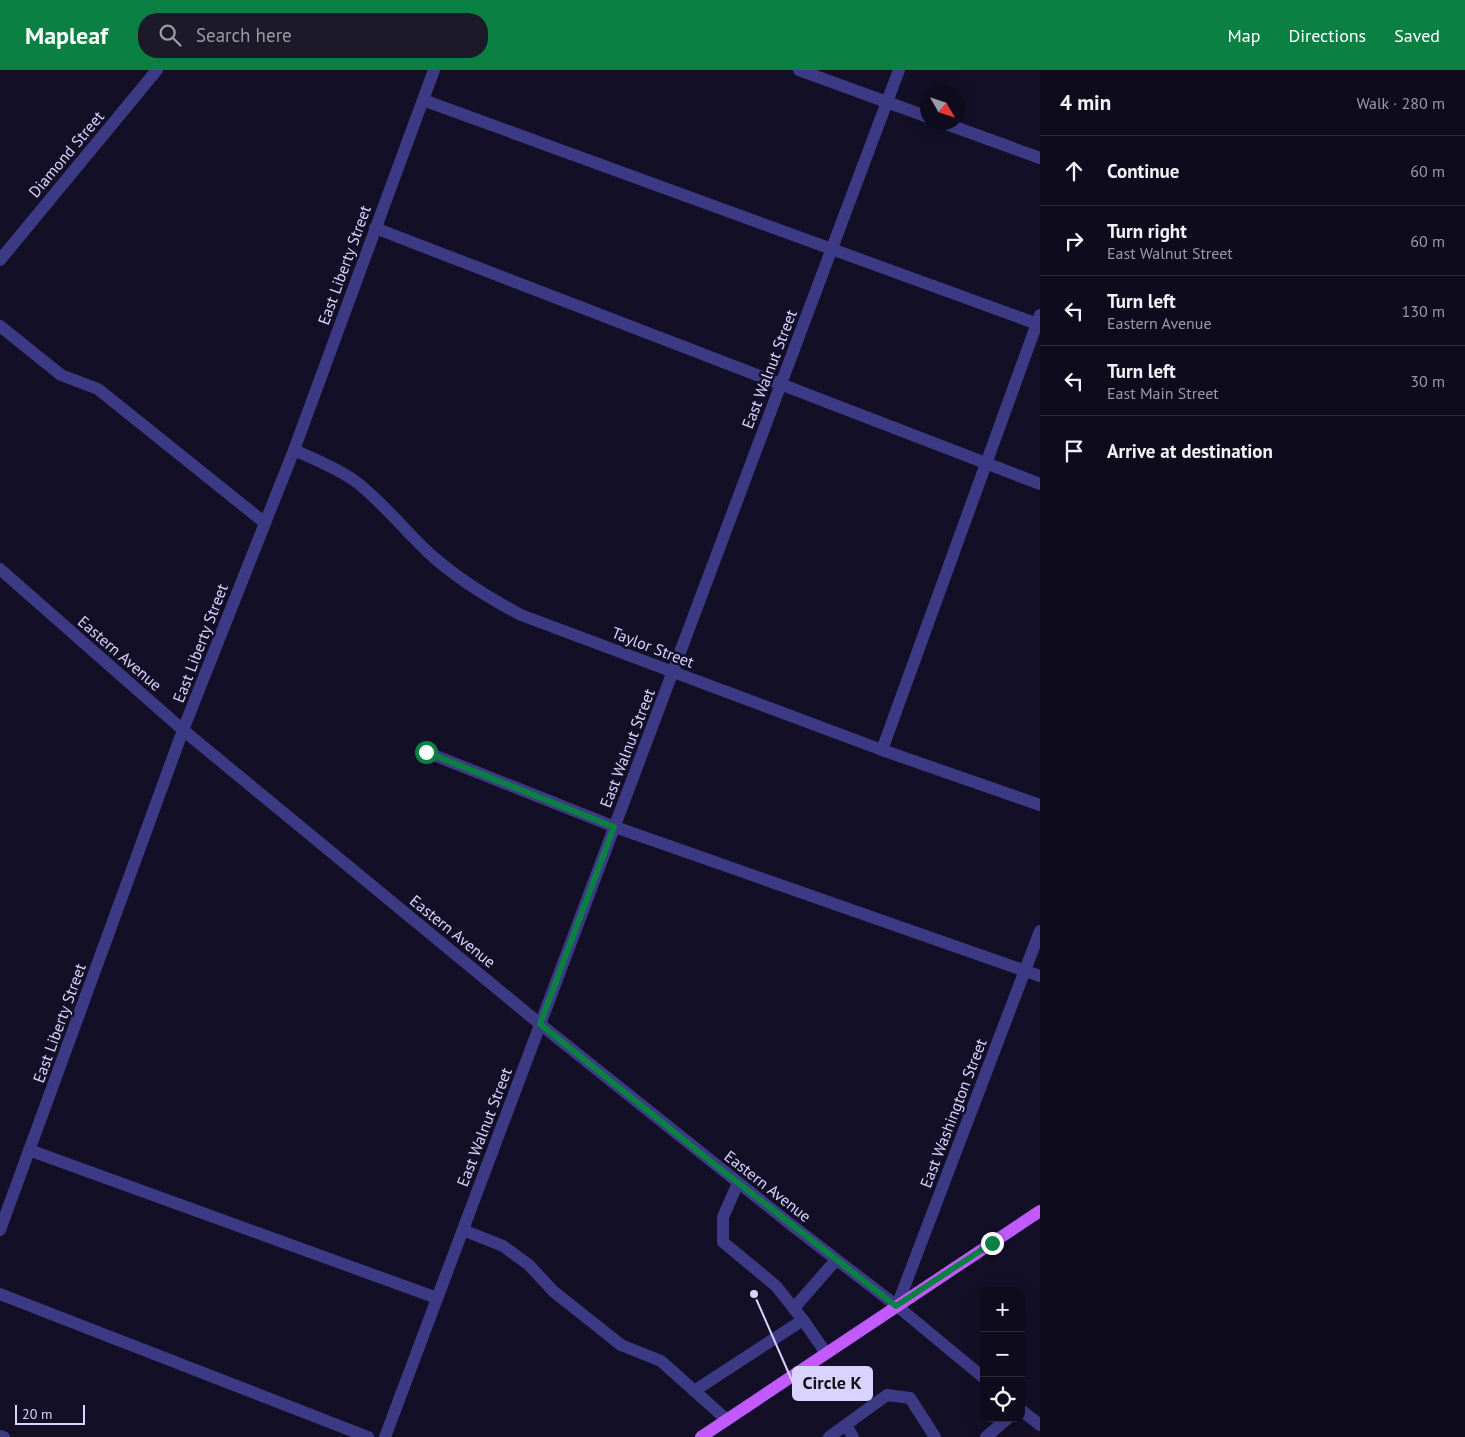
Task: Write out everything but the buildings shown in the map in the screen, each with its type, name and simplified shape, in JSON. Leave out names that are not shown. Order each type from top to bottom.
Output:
[{"type":"main road","points":[[701,1437],[1040,1211]]},
{"type":"street","name":"Diamond Street","points":[[0,260],[157,70]]},
{"type":"street","name":"East Liberty Street","points":[[0,1230],[184,730],[294,450],[434,70]]},
{"type":"street","points":[[799,70],[920,114]]},
{"type":"street","name":"East Walnut Street","points":[[385,1437],[899,70]]},
{"type":"street","points":[[423,100],[832,249],[1039,321],[985,463],[882,750]]},
{"type":"street","points":[[964,130],[1040,158]]},
{"type":"street","points":[[375,228],[1040,484]]},
{"type":"street","points":[[0,326],[61,374],[98,389],[265,523]]},
{"type":"street","name":"Taylor Street","points":[[294,450],[353,480],[372,495],[430,554],[489,598],[521,615],[882,750],[1040,804]]},
{"type":"street","name":"Eastern Avenue","points":[[0,569],[184,730],[540,1024],[983,1377]]},
{"type":"street","points":[[426,752],[614,827],[1040,976]]},
{"type":"street","name":"East Washington Street","points":[[896,1306],[1040,931]]},
{"type":"street","points":[[29,1150],[437,1298]]},
{"type":"street","points":[[738,1183],[723,1217],[723,1242],[776,1286],[803,1320],[826,1354]]},
{"type":"street","points":[[462,1230],[503,1246],[529,1265],[552,1291],[621,1345],[661,1362],[727,1420]]},
{"type":"street","points":[[794,1308],[836,1260]]},
{"type":"street","points":[[0,1294],[368,1437]]},
{"type":"street","points":[[694,1390],[803,1320]]},
{"type":"street","points":[[829,1437],[887,1395],[910,1398],[935,1437]]},
{"type":"street","points":[[1025,1413],[1040,1425]]},
{"type":"street","points":[[986,1437],[1003,1422]]},
{"type":"street","points":[[846,1425],[853,1437]]},
{"type":"street","points":[[0,1436],[4,1437]]},
{"type":"place","name":"Circle K","points":[[754,1294]]},
{"type":"route","points":[[426,752],[614,827],[540,1024],[709,1160],[896,1306],[992,1243]]}]
